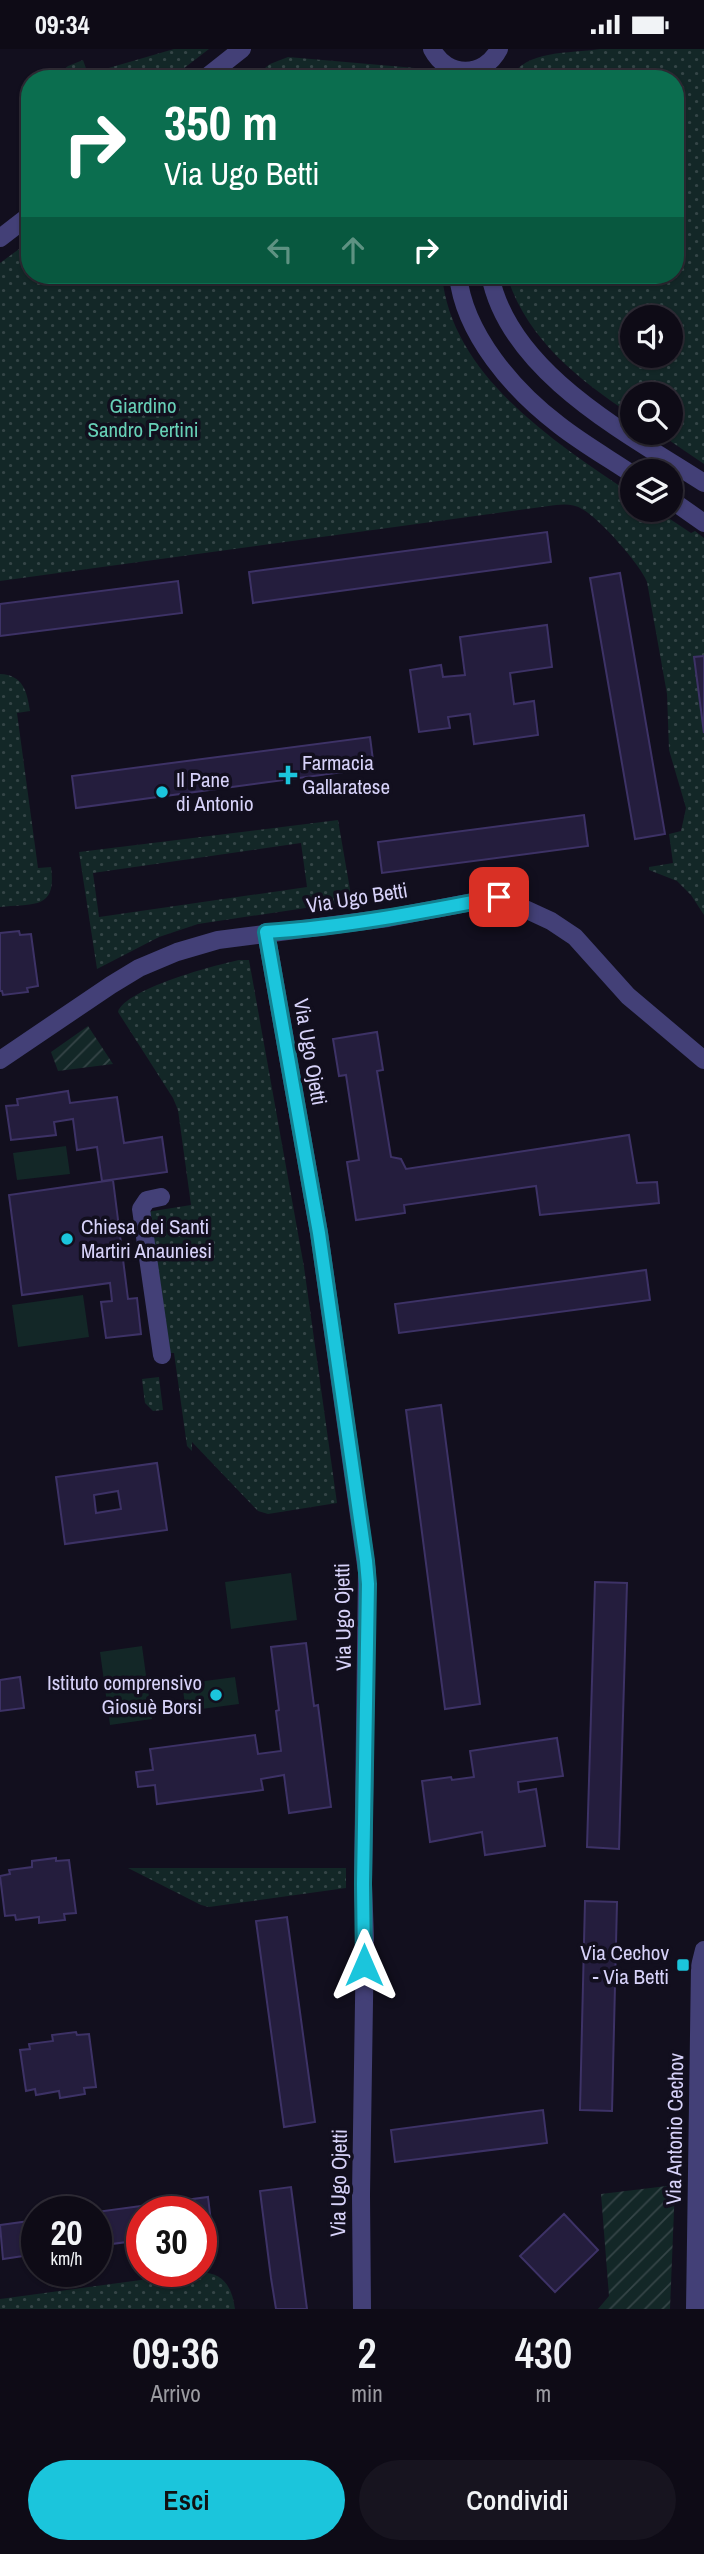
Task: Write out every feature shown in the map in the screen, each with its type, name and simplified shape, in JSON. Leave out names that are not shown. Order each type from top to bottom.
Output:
[{"type":"street","points":[[215,70],[242,49]]},
{"type":"street","points":[[487,70],[499,49]]},
{"type":"street","points":[[431,52],[447,66],[457,70]]},
{"type":"street","points":[[431,52],[438,70]]},
{"type":"street","points":[[0,238],[21,222]]},
{"type":"street","points":[[460,284],[477,331],[512,380],[561,426],[620,466]]},
{"type":"street","points":[[492,284],[495,296],[512,328],[526,348],[561,384],[606,419],[704,483]]},
{"type":"street","points":[[683,508],[704,523]]},
{"type":"street","name":"Via Ugo Betti","points":[[0,1060],[139,968],[177,952],[218,940],[388,918],[499,897],[551,921],[575,937],[628,996],[702,1056]]},
{"type":"street","name":"Via Ugo Ojetti","points":[[266,932],[323,1259],[368,1584],[363,1884],[365,1938],[362,2309]]},
{"type":"street","points":[[161,1197],[147,1200],[141,1209],[162,1355]]},
{"type":"street","name":"Via Antonio Cechov","points":[[695,2309],[700,1966],[704,1950]]},
{"type":"green space","points":[[174,49],[209,49],[182,70],[102,70]]},
{"type":"green space","points":[[600,49],[704,49],[704,464],[676,445],[683,445],[683,382],[620,382],[620,407],[575,373],[542,340],[528,321],[510,284],[684,284],[684,70],[516,70],[526,62],[549,55]]},
{"type":"green space","points":[[288,57],[416,70],[262,70]]},
{"type":"green space","points":[[83,60],[87,70],[63,70],[68,66]]},
{"type":"green space","name":"Giardino Sandro Pertini","points":[[21,248],[21,284],[444,284],[450,311],[465,345],[486,375],[541,429],[620,486],[620,522],[674,522],[704,538],[704,915],[691,895],[677,881],[649,870],[649,867],[673,863],[669,834],[681,831],[686,808],[669,750],[667,694],[647,582],[618,542],[579,507],[556,505],[0,581],[0,263]]},
{"type":"green space","points":[[0,674],[19,681],[27,697],[30,711],[17,713],[38,868],[51,867],[52,881],[50,891],[40,902],[0,907]]},
{"type":"green space","points":[[338,820],[352,901],[198,924],[159,937],[97,969],[79,852]],"holes":[[[301,843],[307,887],[99,917],[93,873]]]},
{"type":"green space","points":[[239,960],[249,960],[304,1267],[337,1503],[268,1514],[258,1511],[192,1442],[192,1451],[187,1446],[174,1353],[166,1353],[147,1212],[191,1205],[178,1110],[118,1012],[124,1003],[153,987]]},
{"type":"green space","points":[[88,1026],[113,1064],[58,1071],[51,1052]]},
{"type":"green space","points":[[66,1146],[70,1174],[17,1180],[13,1153]]},
{"type":"green space","points":[[83,1295],[89,1337],[18,1347],[12,1305]]},
{"type":"green space","points":[[159,1377],[163,1410],[153,1411],[145,1403],[142,1379]]},
{"type":"green space","points":[[291,1573],[297,1620],[231,1629],[225,1582]]},
{"type":"green space","points":[[142,1646],[152,1719],[110,1725],[100,1652]]},
{"type":"green space","points":[[235,1677],[239,1704],[186,1711],[182,1684]]},
{"type":"green space","points":[[128,1868],[346,1868],[346,1888],[209,1907]]},
{"type":"green space","points":[[675,2185],[670,2309],[598,2309],[609,2296],[601,2194]]},
{"type":"green space","points":[[217,2276],[229,2288],[235,2309],[0,2309],[0,2299],[89,2287],[112,2287],[112,2284],[126,2282],[126,2287],[217,2287]]},
{"type":"building","points":[[547,532],[551,562],[253,603],[249,572]]},
{"type":"building","points":[[620,573],[665,834],[635,839],[590,578]]},
{"type":"building","points":[[178,581],[182,613],[0,636],[0,604]]},
{"type":"building","points":[[547,625],[552,667],[510,673],[514,704],[534,701],[538,735],[474,744],[470,714],[448,717],[450,728],[419,732],[410,670],[441,665],[443,677],[465,675],[460,637]]},
{"type":"building","points":[[704,656],[704,733],[694,657]]},
{"type":"building","points":[[370,737],[374,768],[76,808],[72,776]]},
{"type":"building","points":[[584,815],[588,846],[382,873],[378,842]]},
{"type":"building","points":[[19,931],[20,935],[31,934],[38,986],[27,988],[28,992],[3,995],[0,991],[0,933]]},
{"type":"building","points":[[377,1032],[383,1070],[377,1071],[391,1157],[401,1159],[406,1169],[629,1135],[637,1183],[657,1182],[659,1203],[540,1215],[536,1186],[404,1205],[405,1213],[356,1220],[347,1162],[359,1160],[346,1075],[339,1076],[333,1039]]},
{"type":"building","points":[[68,1091],[70,1103],[117,1097],[124,1143],[162,1137],[167,1172],[102,1181],[97,1147],[77,1150],[73,1119],[54,1122],[56,1135],[11,1140],[6,1106],[18,1105],[17,1099]]},
{"type":"building","name":"Chiesa dei Santi Martiri Anauniesi","points":[[113,1180],[128,1299],[137,1298],[141,1334],[106,1338],[101,1302],[112,1301],[110,1283],[22,1295],[9,1195]]},
{"type":"building","points":[[646,1270],[650,1300],[399,1333],[395,1304]]},
{"type":"building","points":[[441,1405],[480,1704],[445,1709],[406,1410]]},
{"type":"building","points":[[157,1463],[167,1530],[65,1544],[56,1477]],"holes":[[[118,1491],[121,1509],[96,1513],[94,1495]]]},
{"type":"building","points":[[595,1582],[627,1583],[619,1849],[587,1847]]},
{"type":"building","points":[[306,1643],[314,1706],[318,1705],[331,1807],[289,1813],[284,1775],[261,1779],[263,1790],[157,1804],[155,1785],[138,1787],[136,1772],[153,1770],[150,1749],[255,1735],[258,1754],[281,1751],[271,1647]]},
{"type":"building","points":[[20,1677],[24,1708],[0,1711],[0,1680]]},
{"type":"building","points":[[557,1738],[563,1776],[518,1782],[519,1792],[536,1789],[545,1846],[485,1855],[482,1832],[430,1842],[422,1781],[474,1777],[470,1751]]},
{"type":"building","points":[[56,1858],[56,1861],[69,1860],[76,1913],[64,1914],[65,1920],[39,1923],[39,1917],[16,1920],[15,1915],[5,1916],[0,1876],[10,1874],[9,1870],[32,1867],[32,1861]]},
{"type":"building","points":[[585,1901],[617,1902],[612,2111],[580,2110]]},
{"type":"building","points":[[287,1917],[315,2122],[284,2127],[256,1921]]},
{"type":"building","points":[[76,2032],[77,2035],[89,2034],[96,2087],[84,2088],[85,2094],[60,2098],[59,2091],[36,2095],[35,2089],[26,2091],[20,2050],[30,2049],[29,2044],[53,2041],[52,2035]]},
{"type":"building","points":[[543,2110],[547,2143],[395,2162],[391,2130]]},
{"type":"building","points":[[291,2187],[307,2309],[276,2309],[271,2278],[260,2191]]},
{"type":"building","points":[[126,2208],[126,2242],[112,2244],[112,2210]]},
{"type":"building","points":[[564,2214],[598,2250],[555,2292],[520,2256]]},
{"type":"building","points":[[21,2222],[21,2256],[3,2259],[0,2225]]},
{"type":"place","name":"Farmacia Gallaratese","points":[[288,775]]},
{"type":"place","name":"Il Pane di Antonio","points":[[162,792]]},
{"type":"place","name":"Chiesa dei Santi Martiri Anauniesi","points":[[67,1239]]},
{"type":"place","name":"Istituto comprensivo Giosuè Borsi","points":[[216,1695]]},
{"type":"place","name":"Via Cechov - Via Betti","points":[[683,1965]]},
{"type":"route","points":[[364,1965],[368,1584],[366,1561],[319,1233],[266,932],[304,930],[388,918],[499,897]]}]
